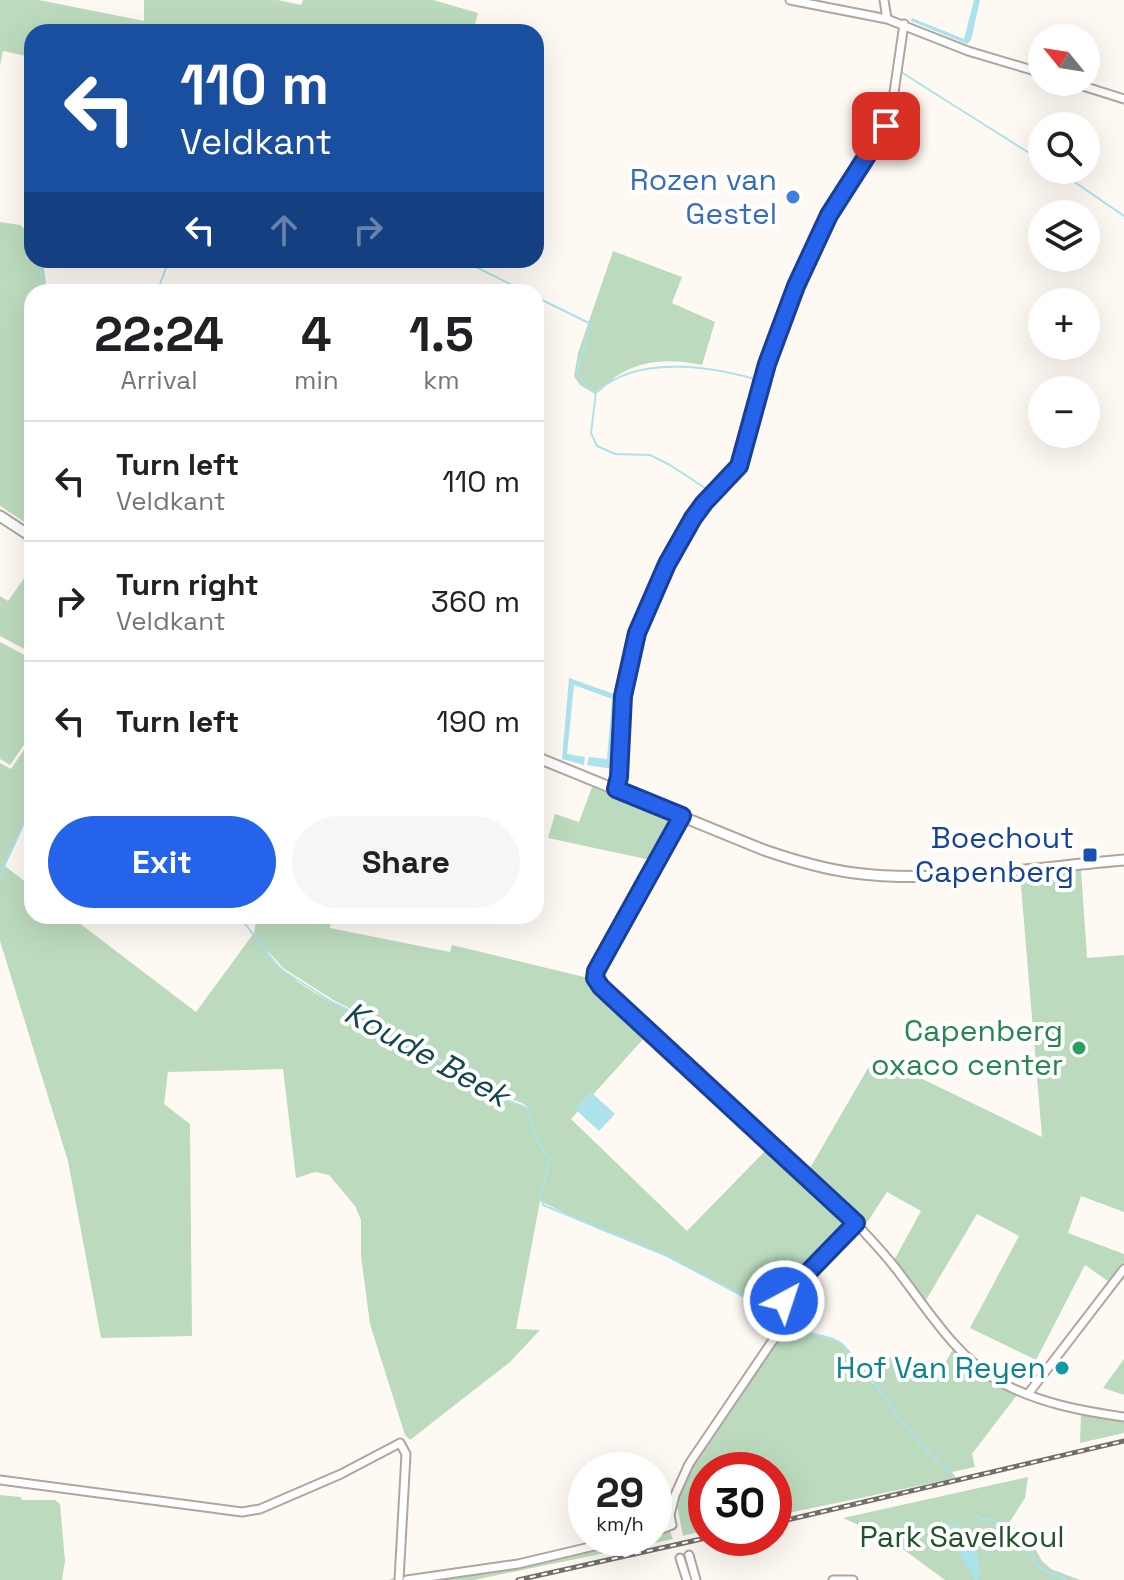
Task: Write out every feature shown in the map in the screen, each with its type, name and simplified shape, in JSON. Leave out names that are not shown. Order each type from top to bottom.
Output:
[{"type":"street","points":[[790,0],[887,19],[968,51],[1028,69]]},
{"type":"street","points":[[884,0],[887,19]]},
{"type":"street","points":[[616,789],[625,684],[637,633],[667,564],[693,518],[739,466],[767,364],[796,286],[829,215],[886,126],[892,106],[904,24]]},
{"type":"street","points":[[1100,91],[1124,99]]},
{"type":"street","points":[[0,516],[24,532]]},
{"type":"street","points":[[544,760],[789,858],[853,873],[889,876],[953,874],[1124,860]]},
{"type":"street","points":[[682,816],[596,971],[597,983],[856,1223],[966,1356],[1000,1382],[1028,1394],[1081,1412],[1124,1417]]},
{"type":"street","points":[[672,1507],[689,1464],[790,1320],[784,1305],[785,1296],[856,1223]]},
{"type":"street","points":[[1028,1394],[1124,1269]]},
{"type":"street","points":[[0,1480],[242,1512],[260,1509],[341,1474],[400,1443],[406,1454],[399,1580]]},
{"type":"street","points":[[407,1580],[518,1564],[568,1552]]},
{"type":"street","points":[[687,1580],[685,1556],[696,1580]]},
{"type":"street","points":[[833,1580],[853,1580]]},
{"type":"green space","points":[[0,0],[39,0],[144,21],[144,0],[278,0],[301,5],[303,0],[433,0],[478,13],[475,24],[24,24],[24,56],[3,51],[0,65]]},
{"type":"green space","points":[[0,222],[24,228],[24,268],[44,268],[46,284],[24,284],[24,522],[0,506]]},
{"type":"green space","points":[[613,251],[682,277],[672,303],[715,322],[702,365],[671,361],[639,365],[616,376],[595,394],[580,385],[574,376],[578,353]]},
{"type":"green space","points":[[24,578],[24,649],[0,636],[0,596],[8,601]]},
{"type":"green space","points":[[0,642],[24,655],[24,745],[10,765],[0,759]]},
{"type":"green space","points":[[24,750],[24,824],[5,866],[24,881],[24,924],[80,924],[196,1012],[254,933],[256,924],[331,924],[330,928],[450,952],[452,945],[588,978],[587,982],[646,1036],[571,1119],[687,1231],[767,1149],[848,1223],[765,1308],[667,1256],[596,1228],[540,1201],[516,1329],[540,1330],[510,1362],[410,1440],[405,1435],[370,1324],[361,1256],[361,1220],[355,1206],[329,1175],[315,1172],[296,1178],[283,1069],[168,1072],[164,1104],[190,1124],[192,1336],[101,1338],[68,1161],[0,941],[0,763],[11,769]],"holes":[[[266,949],[283,968],[335,1001],[402,1034],[486,1090],[529,1108],[494,1095],[478,1086],[400,1035],[327,1000],[292,978],[278,964]]]},
{"type":"green space","points":[[592,787],[674,819],[675,824],[655,861],[548,838],[555,814],[579,822]]},
{"type":"green space","points":[[1081,869],[1087,958],[1124,955],[1124,1212],[1081,1196],[1068,1233],[1124,1254],[1124,1269],[1112,1284],[1085,1265],[1036,1360],[970,1328],[1019,1236],[977,1214],[923,1305],[892,1264],[921,1211],[887,1192],[862,1230],[806,1175],[875,1056],[1042,1137],[1020,874]]},
{"type":"green space","points":[[790,1320],[801,1331],[841,1342],[873,1384],[891,1356],[934,1382],[956,1344],[966,1356],[1020,1391],[972,1454],[975,1467],[952,1472],[956,1478],[792,1512],[792,1452],[700,1452]]},
{"type":"green space","points":[[1124,1359],[1124,1395],[1103,1388]]},
{"type":"green space","points":[[1081,1412],[1124,1417],[1124,1433],[1080,1443]]},
{"type":"green space","points":[[688,1470],[688,1535],[683,1536],[675,1495]]},
{"type":"green space","name":"Park Savelkoul","points":[[1028,1477],[1025,1498],[1009,1523],[1033,1545],[1051,1569],[1080,1580],[945,1580],[889,1539],[843,1518]]},
{"type":"green space","points":[[0,1495],[21,1497],[22,1500],[55,1500],[60,1504],[65,1561],[62,1580],[0,1580]]},
{"type":"green space","points":[[568,1547],[568,1556],[590,1556],[474,1580],[389,1580],[398,1576],[517,1559]]},
{"type":"water","points":[[974,0],[980,0],[971,40],[967,44],[911,21],[912,18],[964,39]]},
{"type":"water","points":[[569,678],[617,695],[613,769],[587,765],[589,757],[607,759],[612,699],[574,685],[567,754],[585,757],[584,765],[562,759]]},
{"type":"water","points":[[591,1092],[615,1114],[599,1131],[575,1109]]},
{"type":"water","points":[[941,1522],[960,1527],[974,1544],[978,1580],[975,1580]]},
{"type":"waterway","points":[[901,72],[1028,152]]},
{"type":"waterway","points":[[1077,184],[1124,216]]},
{"type":"waterway","points":[[40,268],[43,284]]},
{"type":"waterway","points":[[160,284],[166,268]]},
{"type":"waterway","points":[[478,268],[510,284]]},
{"type":"waterway","points":[[544,301],[591,324],[577,371],[585,385],[595,391]]},
{"type":"waterway","points":[[597,391],[633,372],[653,368],[716,370],[755,379]]},
{"type":"waterway","points":[[596,392],[591,433],[597,446],[615,454],[650,455],[705,488]]},
{"type":"waterway","name":"Koude Beek","points":[[0,875],[24,823]]},
{"type":"waterway","name":"Koude Beek","points":[[245,924],[280,969],[334,1003],[402,1035],[484,1091],[527,1108],[535,1136],[550,1161],[540,1195],[543,1205],[667,1256],[784,1318]]},
{"type":"waterway","name":"Koude Beek","points":[[793,1323],[805,1331],[843,1345],[919,1443],[950,1472]]},
{"type":"waterway","name":"Koude Beek","points":[[972,1513],[980,1519],[993,1520],[1029,1553],[1040,1568],[1066,1580]]},
{"type":"railway","points":[[792,1519],[1124,1441]]},
{"type":"railway","points":[[518,1580],[688,1542]]},
{"type":"place","name":"Rozen van Gestel","points":[[793,197]]},
{"type":"place","name":"Boechout Capenberg","points":[[1090,855]]},
{"type":"place","name":"Capenberg oxaco center","points":[[1079,1048]]},
{"type":"place","name":"Hof Van Reyen","points":[[1062,1368]]},
{"type":"route","points":[[784,1301],[785,1296],[856,1223],[601,987],[595,978],[596,971],[682,816],[616,789],[623,696],[637,633],[667,564],[693,518],[704,503],[736,473],[767,364],[796,286],[829,215],[886,126]]}]
